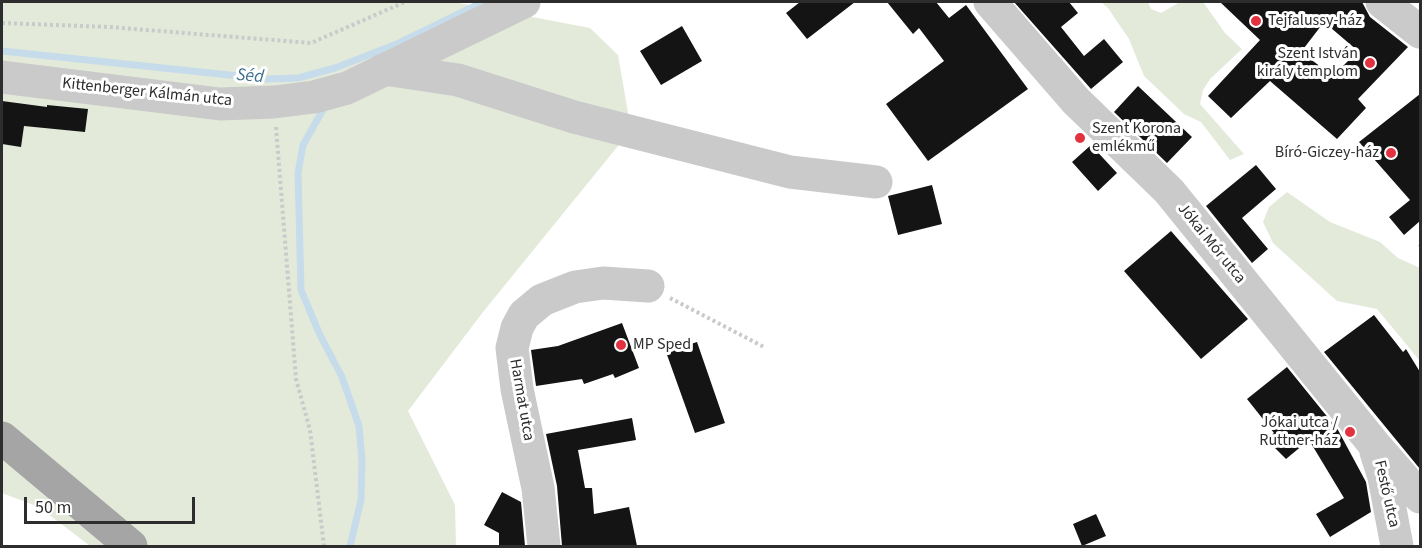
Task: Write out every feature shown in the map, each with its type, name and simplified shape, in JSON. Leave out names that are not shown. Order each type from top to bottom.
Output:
[{"type":"main road","points":[[2,438],[131,546]]},
{"type":"street","name":"Kittenberger Kálmán utca","points":[[2,77],[220,104],[274,102],[314,97],[347,88],[524,2]]},
{"type":"street","name":"Jókai Mór utca","points":[[990,2],[1076,101],[1169,191],[1373,443],[1420,497]]},
{"type":"street","points":[[1382,2],[1420,33]]},
{"type":"street","points":[[383,70],[458,80],[573,117],[790,172],[876,182]]},
{"type":"street","name":"Harmat utca","points":[[544,546],[538,488],[517,388],[512,348],[517,328],[524,315],[542,300],[574,287],[603,283],[648,286]]},
{"type":"street","name":"Festő utca","points":[[1373,443],[1384,477],[1396,546]]},
{"type":"path","points":[[2,23],[109,27],[311,43],[405,2]]},
{"type":"path","points":[[274,102],[296,379],[310,430],[324,546]]},
{"type":"path","points":[[648,286],[764,347]]},
{"type":"green space","points":[[2,2],[454,2],[590,28],[618,55],[631,130],[483,312],[408,411],[455,505],[456,546],[90,546],[39,507],[2,493]]},
{"type":"green space","points":[[1101,2],[1148,2],[1151,9],[1161,13],[1180,2],[1203,2],[1225,33],[1242,49],[1210,79],[1203,90],[1200,104],[1244,154],[1230,160],[1201,122],[1184,114],[1144,76],[1129,39],[1108,8]]},
{"type":"green space","points":[[1287,192],[1330,222],[1380,242],[1398,258],[1420,268],[1420,361],[1377,309],[1337,301],[1273,243],[1263,222],[1269,207]]},
{"type":"building","points":[[800,2],[855,2],[807,39],[786,13]]},
{"type":"building","points":[[887,2],[936,2],[949,18],[966,5],[1028,89],[928,161],[886,104],[944,61],[919,28],[913,34]]},
{"type":"building","points":[[1014,2],[1069,2],[1078,13],[1061,27],[1084,56],[1104,39],[1123,62],[1091,89]]},
{"type":"building","points":[[1220,2],[1362,2],[1370,17],[1408,47],[1358,99],[1366,108],[1337,139],[1270,81],[1231,118],[1208,96],[1260,40]],"holes":[[[1324,22],[1358,51],[1333,76],[1301,52]]]},
{"type":"building","points":[[682,26],[702,61],[661,85],[640,51]]},
{"type":"building","points":[[1138,86],[1192,137],[1167,163],[1114,112]]},
{"type":"building","name":"Bíró-Giczey-ház","points":[[1420,94],[1420,221],[1404,235],[1389,217],[1410,200],[1359,142]]},
{"type":"building","points":[[2,101],[47,107],[47,105],[88,109],[85,132],[24,126],[21,147],[2,144]]},
{"type":"building","points":[[1091,145],[1117,173],[1098,191],[1072,162]]},
{"type":"building","points":[[1256,165],[1276,189],[1242,218],[1268,249],[1252,263],[1206,206]]},
{"type":"building","points":[[932,185],[942,224],[898,235],[888,196]]},
{"type":"building","points":[[1171,231],[1248,319],[1201,359],[1124,271]]},
{"type":"building","points":[[1374,315],[1403,352],[1406,349],[1420,372],[1420,469],[1324,352]]},
{"type":"building","points":[[622,323],[639,368],[615,378],[613,374],[584,384],[582,379],[536,386],[531,350],[558,346]]},
{"type":"building","points":[[697,342],[725,423],[695,433],[666,352]]},
{"type":"building","points":[[1287,367],[1338,430],[1366,482],[1371,512],[1330,537],[1316,514],[1344,498],[1309,440],[1286,459],[1266,439],[1274,433],[1247,399]]},
{"type":"building","points":[[632,418],[636,440],[578,450],[585,488],[592,488],[594,514],[629,507],[637,546],[562,546],[557,486],[546,434]]},
{"type":"building","points":[[502,492],[521,502],[525,546],[499,546],[499,533],[484,525]]},
{"type":"building","points":[[1096,514],[1106,536],[1082,546],[1073,524]]},
{"type":"waterway","name":"Séd","points":[[2,51],[267,79],[298,78],[335,68],[397,44],[483,2]]},
{"type":"waterway","points":[[324,108],[303,145],[298,173],[301,290],[320,335],[342,377],[359,426],[362,461],[361,500],[350,546]]},
{"type":"place","name":"Tejfalussy-ház","points":[[1256,21]]},
{"type":"place","name":"Szent István király templom","points":[[1370,63]]},
{"type":"place","name":"Szent Korona emlékmű","points":[[1080,138]]},
{"type":"place","name":"Bíró-Giczey-ház","points":[[1391,153]]},
{"type":"place","name":"MP Sped","points":[[621,345]]},
{"type":"place","name":"Jókai utca / Ruttner-ház","points":[[1350,432]]}]
